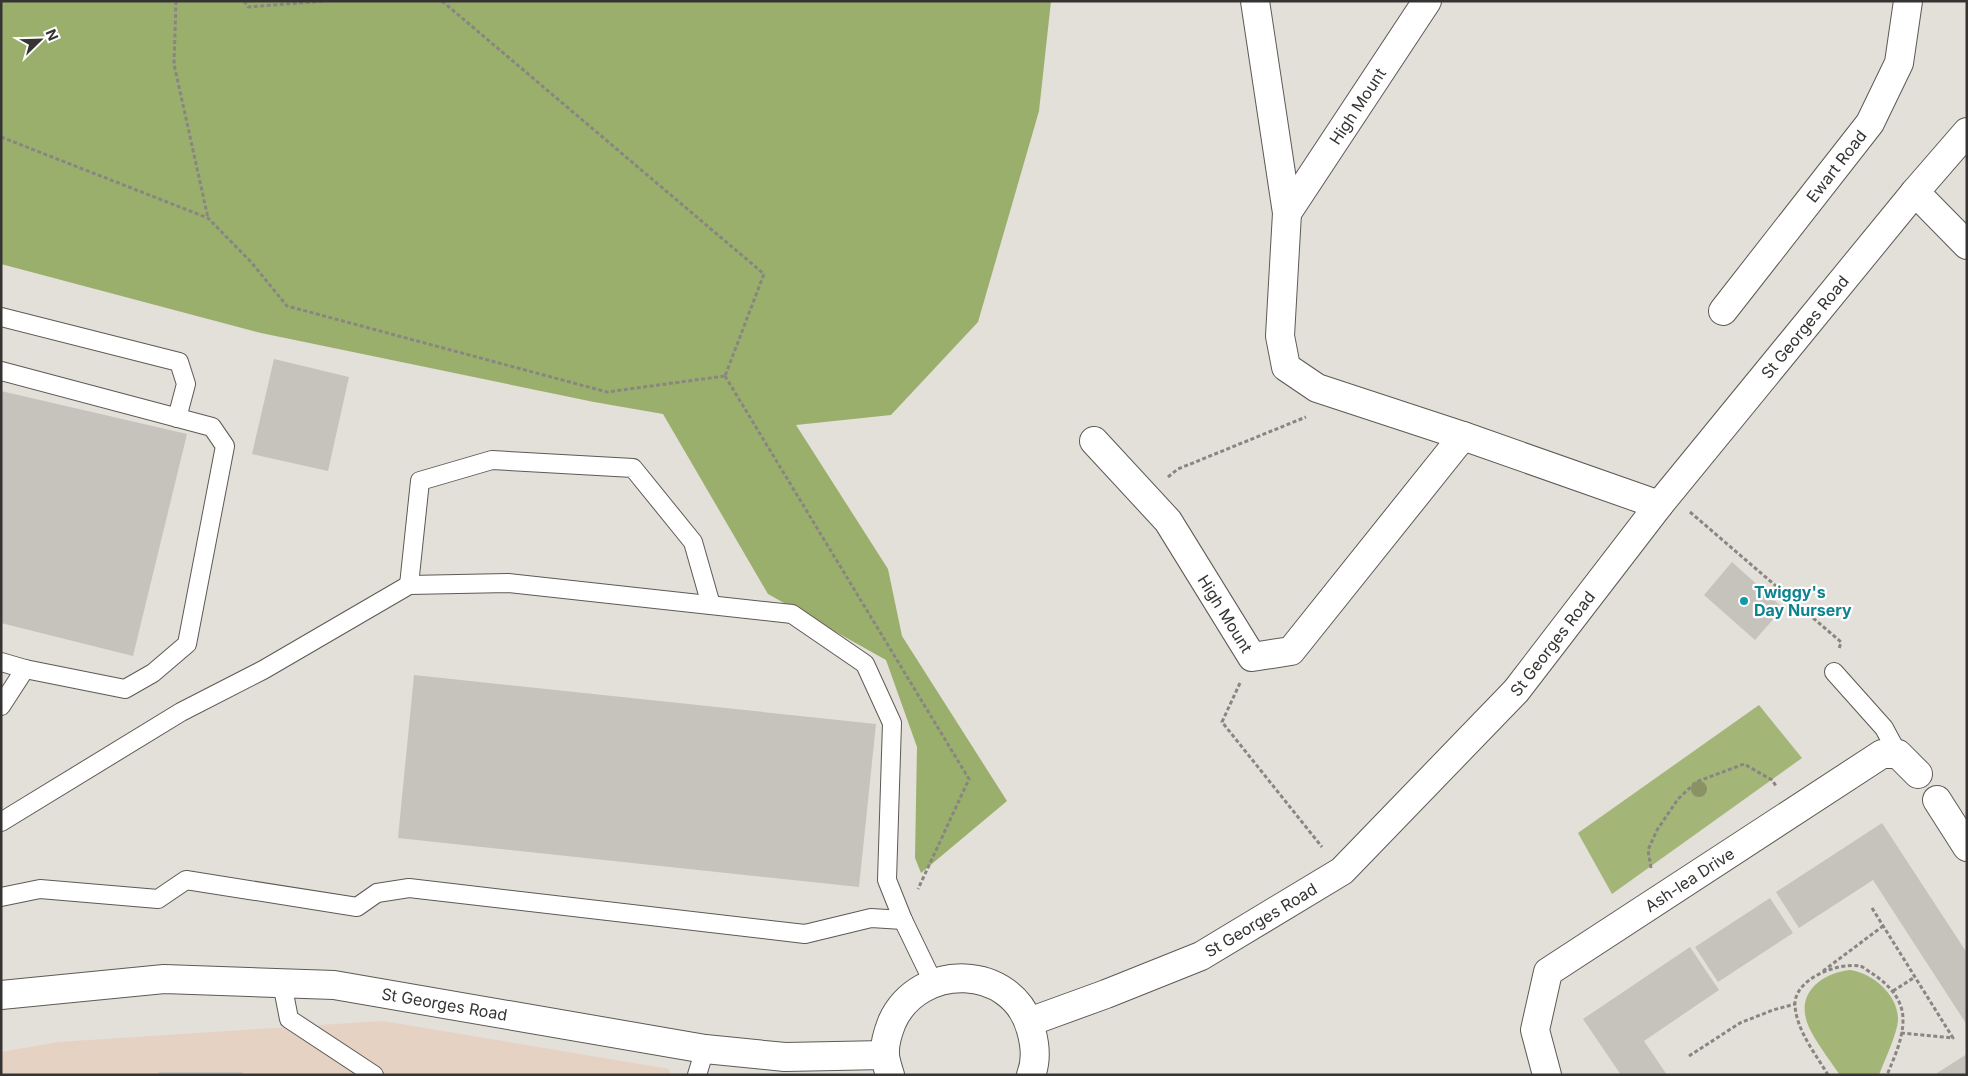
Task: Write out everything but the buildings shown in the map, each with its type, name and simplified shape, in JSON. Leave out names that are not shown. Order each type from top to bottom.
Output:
[{"type":"street","name":"High Mount","points":[[1255,1],[1288,213],[1280,336],[1286,368],[1317,388],[1664,499]]},
{"type":"street","name":"High Mount","points":[[1288,213],[1427,1]]},
{"type":"street","name":"Ewart Road","points":[[1724,311],[1870,123],[1899,63],[1908,1]]},
{"type":"street","name":"St Georges Road","points":[[1029,1022],[1201,956],[1342,872],[1516,690],[1664,499],[1915,192],[1967,132]]},
{"type":"street","points":[[1915,192],[1967,245]]},
{"type":"street","name":"High Mount","points":[[1094,441],[1168,521],[1252,657],[1291,651],[1463,436]]},
{"type":"street","name":"Ash-lea Drive","points":[[1547,1075],[1535,1030],[1548,972],[1882,754],[1898,754]]},
{"type":"street","points":[[1898,754],[1918,774]]},
{"type":"street","points":[[1937,800],[1967,847]]},
{"type":"street","points":[[887,1065],[888,1032],[898,1011],[913,994],[933,982],[955,978],[978,979],[999,988],[1016,1002],[1029,1022],[1035,1045],[1034,1068],[1031,1075]]},
{"type":"street","name":"St Georges Road","points":[[1,995],[164,979],[334,986],[705,1049],[887,1065]]},
{"type":"lane","points":[[1,317],[179,362],[186,384],[177,418]]},
{"type":"lane","points":[[1,371],[212,426],[226,446],[186,644],[153,673],[125,689],[25,669],[1,662]]},
{"type":"lane","points":[[409,585],[420,481],[492,460],[633,468],[693,542],[711,605]]},
{"type":"lane","points":[[1,822],[181,712],[263,670],[409,585],[508,583],[792,614],[866,664],[892,723],[887,880],[903,920],[933,982]]},
{"type":"lane","points":[[1,706],[25,669]]},
{"type":"lane","points":[[1834,672],[1884,728],[1898,754]]},
{"type":"lane","points":[[1,897],[40,890],[158,898],[186,880],[357,907],[377,893],[409,888],[805,934],[871,918],[903,920]]},
{"type":"lane","points":[[282,984],[289,1019],[374,1075]]},
{"type":"lane","points":[[697,1075],[705,1049]]},
{"type":"path","points":[[176,1],[174,64],[208,218]]},
{"type":"path","points":[[244,1],[248,7],[325,1]]},
{"type":"path","points":[[1,137],[208,218],[251,262],[287,306],[607,392],[725,376],[764,274],[442,1]]},
{"type":"path","points":[[1145,496],[1178,469],[1334,406],[1344,397]]},
{"type":"path","points":[[1664,499],[1841,642],[1834,672]]},
{"type":"path","points":[[1252,657],[1222,722],[1342,872]]},
{"type":"path","points":[[1665,896],[1651,868],[1648,850],[1657,830],[1678,799],[1696,782],[1744,764],[1772,780],[1794,811]]},
{"type":"path","points":[[1872,908],[1953,1038],[1901,1033]]},
{"type":"path","points":[[1828,1075],[1802,1031],[1795,1004],[1801,986],[1883,926]]},
{"type":"path","points":[[1820,973],[1838,966],[1861,966],[1882,981],[1898,997],[1903,1019],[1901,1033],[1898,1048],[1886,1075]]},
{"type":"path","points":[[1893,991],[1915,977]]},
{"type":"path","points":[[1689,1056],[1740,1024],[1773,1010],[1795,1004]]},
{"type":"shaded area","points":[[383,1021],[669,1069],[670,1075],[1,1075],[1,1052],[59,1042]]},
{"type":"green space","points":[[1,1],[1051,1],[1039,111],[978,322],[891,415],[796,425],[888,569],[902,636],[1007,801],[921,873],[915,858],[917,747],[886,660],[768,594],[663,414],[594,402],[261,333],[1,264]]},
{"type":"green space","points":[[1759,705],[1802,758],[1612,894],[1578,833]]},
{"type":"green space","points":[[1850,970],[1875,980],[1889,994],[1897,1010],[1896,1031],[1879,1075],[1840,1075],[1808,1025],[1805,1003],[1808,994],[1821,980],[1830,975]]},
{"type":"place","name":"Twiggy's Day Nursery","points":[[1744,601]]}]
